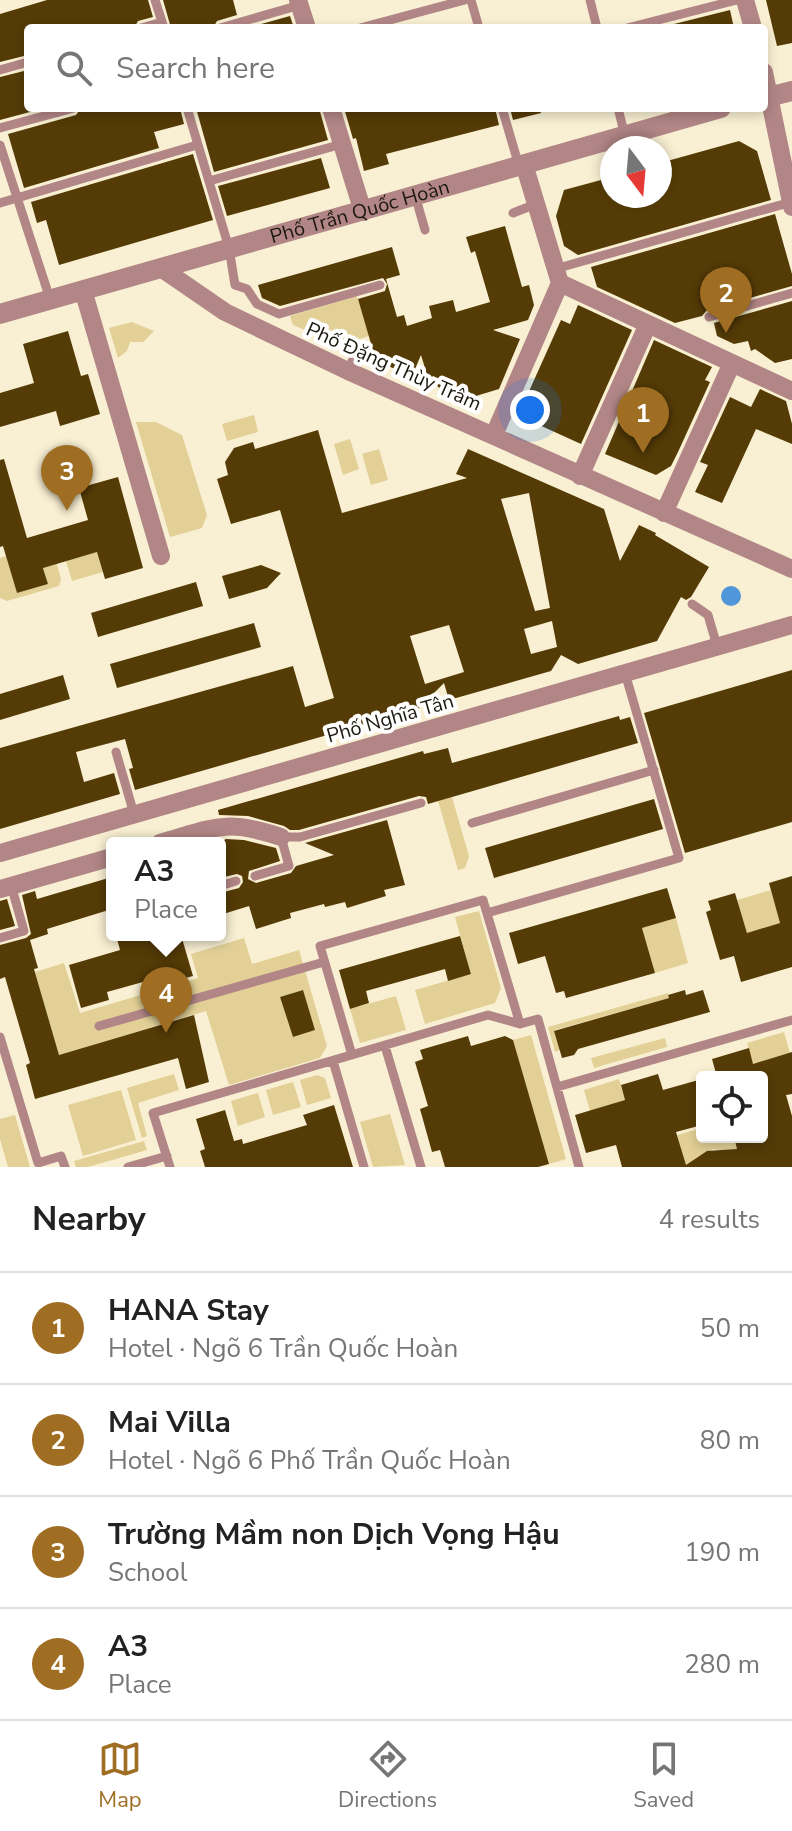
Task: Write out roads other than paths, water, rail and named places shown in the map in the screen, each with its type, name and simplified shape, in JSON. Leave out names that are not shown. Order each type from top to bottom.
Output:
[{"type":"street","points":[[745,0],[752,24]]},
{"type":"street","points":[[299,2],[306,24]]},
{"type":"street","points":[[768,97],[792,91]]},
{"type":"street","points":[[768,107],[791,205]]},
{"type":"street","points":[[332,112],[363,212]]},
{"type":"street","name":"Phố Trần Quốc Hoàn","points":[[625,136],[707,112]]},
{"type":"street","name":"Phố Trần Quốc Hoàn","points":[[0,314],[600,143]]},
{"type":"street","points":[[494,435],[530,333],[557,276],[522,165]]},
{"type":"street","name":"Phố Đặng Thùy Trâm","points":[[161,268],[225,312],[348,371],[792,569]]},
{"type":"street","points":[[557,276],[648,324],[792,391]]},
{"type":"street","points":[[83,290],[123,402],[118,436],[161,556]]},
{"type":"street","points":[[580,476],[648,324]]},
{"type":"street","points":[[664,513],[732,363]]},
{"type":"street","name":"Phố Nghĩa Tân","points":[[0,853],[792,625]]},
{"type":"street","points":[[188,837],[224,825],[239,825],[281,837]]},
{"type":"street","points":[[5,887],[106,859]]},
{"type":"lane","points":[[155,0],[163,24]]},
{"type":"lane","points":[[375,24],[465,0]]},
{"type":"lane","points":[[471,0],[478,24]]},
{"type":"lane","points":[[590,0],[596,24]]},
{"type":"lane","points":[[643,24],[737,0]]},
{"type":"lane","points":[[232,24],[299,2]]},
{"type":"lane","points":[[0,70],[24,63]]},
{"type":"lane","points":[[0,128],[59,112]]},
{"type":"lane","points":[[188,112],[229,248],[235,285],[247,289],[257,304],[279,314],[380,285]]},
{"type":"lane","points":[[503,112],[522,165]]},
{"type":"lane","points":[[619,112],[625,136]]},
{"type":"lane","points":[[209,181],[342,144]]},
{"type":"lane","points":[[0,145],[50,299]]},
{"type":"lane","points":[[0,203],[197,145]]},
{"type":"lane","points":[[415,195],[425,230]]},
{"type":"lane","points":[[513,213],[536,204]]},
{"type":"lane","points":[[557,276],[791,205]]},
{"type":"lane","points":[[709,317],[792,293]]},
{"type":"lane","points":[[348,371],[356,352]]},
{"type":"lane","points":[[692,604],[708,615],[717,646]]},
{"type":"lane","points":[[487,913],[679,858],[625,672]]},
{"type":"lane","points":[[116,752],[134,814]]},
{"type":"lane","points":[[472,823],[654,770]]},
{"type":"lane","points":[[255,876],[289,866],[281,837],[300,837],[421,803]]},
{"type":"lane","points":[[226,884],[236,881]]},
{"type":"lane","points":[[0,938],[24,931],[5,887]]},
{"type":"lane","points":[[352,1055],[320,946],[483,900],[520,1024]]},
{"type":"lane","points":[[99,1026],[324,962]]},
{"type":"lane","points":[[170,1167],[153,1113],[488,1015],[520,1024],[538,1019],[579,1167]]},
{"type":"lane","points":[[557,1087],[792,1020]]},
{"type":"lane","points":[[0,1037],[38,1163],[61,1156],[65,1167]]},
{"type":"lane","points":[[385,1046],[421,1167]]},
{"type":"lane","points":[[333,1061],[364,1167]]},
{"type":"lane","points":[[128,1167],[167,1156]]},
{"type":"water","points":[[731,586],[738,589],[741,596],[738,603],[731,606],[724,603],[721,596],[724,589]]},
{"type":"place","name":"Mai Villa","points":[[726,333]]},
{"type":"place","name":"HANA Stay","points":[[643,453]]},
{"type":"place","name":"Trường Mầm non Dịch Vọng Hậu","points":[[67,511]]},
{"type":"place","name":"A3","points":[[166,1033]]}]
